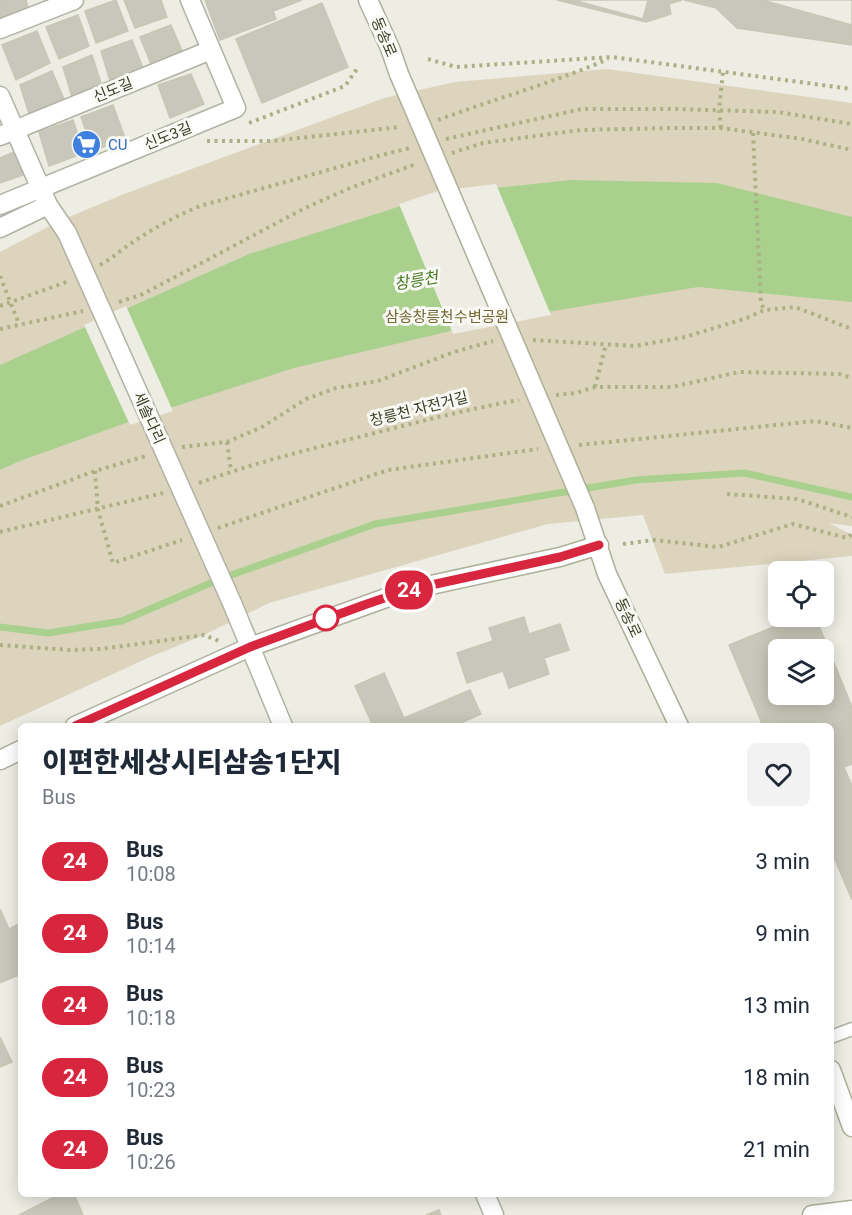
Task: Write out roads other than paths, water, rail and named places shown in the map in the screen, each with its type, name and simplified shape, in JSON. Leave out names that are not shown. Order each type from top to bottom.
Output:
[{"type":"street","points":[[0,28],[74,0]]},
{"type":"street","points":[[190,0],[211,50]]},
{"type":"street","name":"동송로","points":[[368,0],[585,508],[607,574],[677,723]]},
{"type":"street","name":"신도3길","points":[[0,205],[236,108],[211,50]]},
{"type":"street","name":"신도길","points":[[8,133],[211,50]]},
{"type":"street","points":[[0,96],[8,133],[48,205],[0,228]]},
{"type":"street","name":"세솔다리","points":[[48,205],[67,233],[232,603],[281,723]]},
{"type":"street","points":[[82,723],[250,647],[408,590],[560,557],[599,545]]},
{"type":"street","points":[[0,760],[18,751]]},
{"type":"street","points":[[834,1078],[852,1127]]},
{"type":"street","points":[[486,1197],[494,1215]]},
{"type":"street","points":[[812,1215],[852,1210]]},
{"type":"lane","points":[[834,1036],[852,1029]]},
{"type":"water","name":"창릉천","points":[[570,180],[717,183],[852,217],[852,302],[698,287],[493,321],[294,368],[148,415],[0,470],[0,365],[249,254],[439,194]]},
{"type":"waterway","points":[[0,627],[48,633],[122,621],[220,579],[375,524],[636,480],[744,473],[852,497]]},
{"type":"place","name":"CU","points":[[87,145]]},
{"type":"park label","name":"삼송창릉천수변공원","points":[[447,317]]}]
